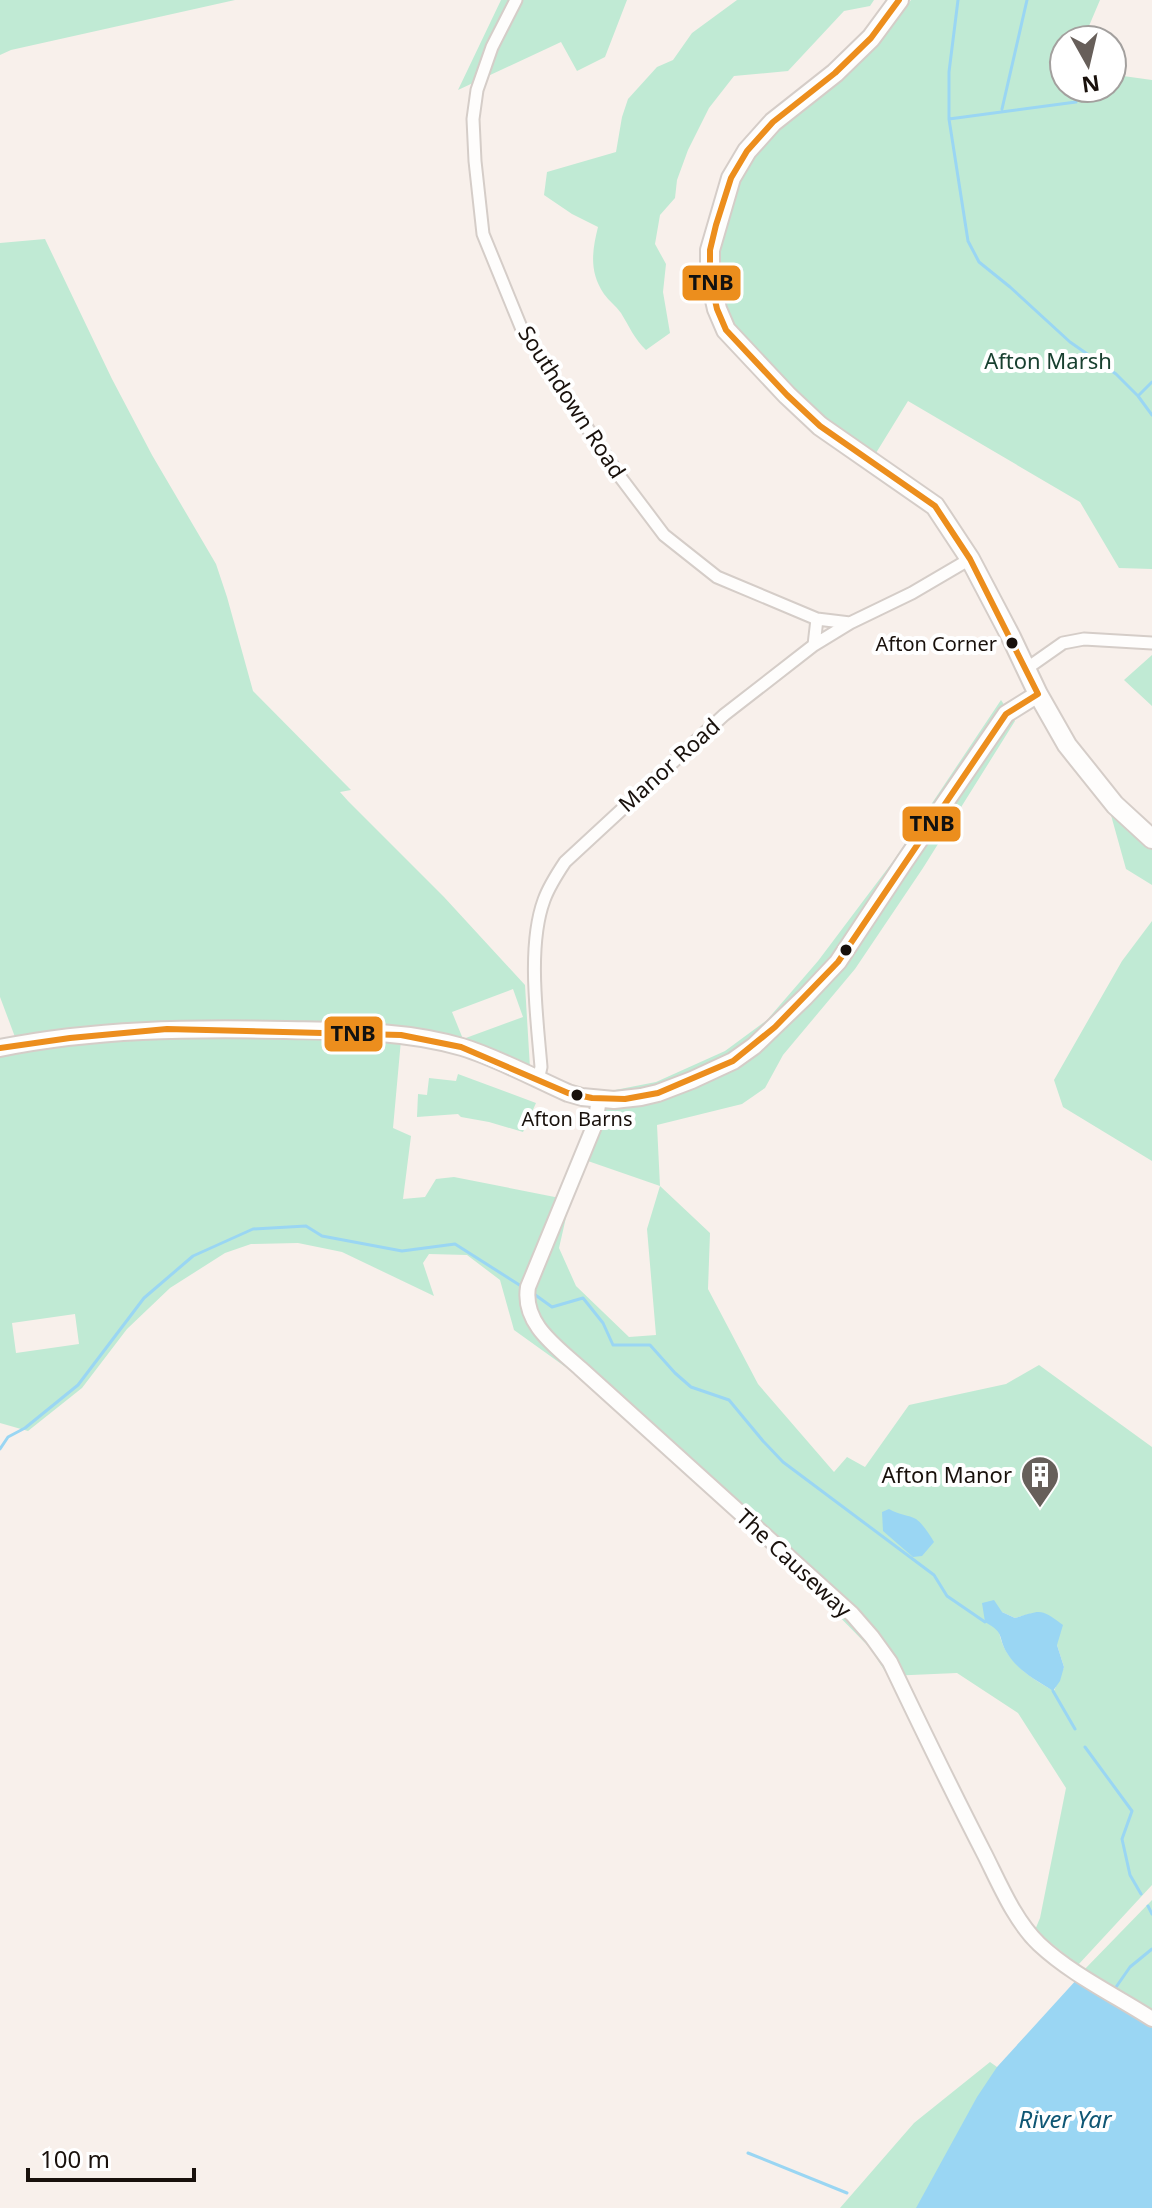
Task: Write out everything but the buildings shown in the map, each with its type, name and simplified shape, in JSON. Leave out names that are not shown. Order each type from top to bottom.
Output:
[{"type":"main road","points":[[899,0],[871,38],[835,73],[773,122],[747,151],[731,178],[710,250],[710,278],[717,309],[726,330],[820,426],[935,506],[970,559],[1055,726],[1115,805],[1152,839]]},
{"type":"main road","points":[[0,1048],[167,1029],[346,1031],[401,1035],[461,1047],[568,1093],[599,1099],[641,1097],[692,1080],[733,1061],[775,1027],[838,962],[1006,714],[1038,694]]},
{"type":"street","name":"Southdown Road","points":[[516,0],[492,47],[477,90],[473,119],[483,234],[523,332],[618,474],[664,535],[717,577],[817,619],[850,623]]},
{"type":"street","name":"Manor Road","points":[[538,1080],[541,1067],[535,978],[537,932],[543,903],[565,862],[724,715],[814,645],[970,559]]},
{"type":"street","points":[[814,645],[817,619]]},
{"type":"street","points":[[1026,669],[1063,643],[1084,639],[1152,643]]},
{"type":"street","name":"The Causeway","points":[[599,1099],[595,1124],[528,1287],[526,1296],[530,1314],[540,1331],[852,1614],[890,1662],[973,1834],[1037,1943],[1083,1977],[1152,2019]]},
{"type":"green space","points":[[0,0],[235,0],[0,55]]},
{"type":"green space","points":[[501,0],[627,0],[605,57],[577,71],[561,42],[458,90]]},
{"type":"green space","points":[[737,0],[874,0],[870,6],[844,11],[788,71],[734,76],[709,108],[688,150],[677,180],[675,198],[660,215],[655,244],[666,264],[663,292],[670,333],[646,350],[599,286],[593,253],[598,227],[544,195],[547,172],[616,152],[628,99],[657,67],[673,60],[692,33]]},
{"type":"green space","name":"Afton Marsh","points":[[911,0],[1100,0],[1090,24],[1048,24],[1048,104],[1128,104],[1128,77],[1152,80],[1152,569],[1119,568],[1080,502],[908,401],[876,453],[823,420],[734,326],[724,306],[717,254],[738,184],[750,157],[776,126],[877,43]]},
{"type":"green space","points":[[45,239],[112,379],[216,564],[253,691],[351,790],[340,792],[348,801],[444,897],[525,985],[530,1068],[356,1026],[158,1022],[15,1037],[0,997],[0,243]],"holes":[[[513,989],[523,1017],[463,1039],[452,1012]]]},
{"type":"green space","points":[[1152,655],[1152,706],[1124,680]]},
{"type":"green space","points":[[1001,700],[1015,721],[855,969],[783,1055],[765,1088],[742,1104],[657,1125],[660,1186],[585,1160],[610,1091],[656,1082],[725,1051],[767,1020],[818,961],[894,860]]},
{"type":"green space","points":[[1109,808],[1152,846],[1152,885],[1126,869]]},
{"type":"green space","points":[[1152,921],[1152,1161],[1063,1107],[1054,1080],[1122,961]]},
{"type":"green space","points":[[147,1035],[401,1040],[393,1128],[411,1136],[403,1199],[425,1197],[436,1179],[454,1177],[570,1200],[559,1248],[576,1286],[629,1337],[656,1335],[647,1229],[660,1186],[710,1233],[708,1289],[758,1384],[834,1472],[847,1457],[865,1467],[909,1405],[1006,1384],[1039,1365],[1152,1447],[1152,1885],[1078,1965],[1035,1930],[1066,1788],[1018,1713],[957,1673],[888,1676],[870,1648],[780,1556],[689,1478],[585,1381],[514,1330],[500,1280],[467,1255],[429,1254],[423,1263],[434,1296],[342,1252],[298,1243],[251,1244],[225,1253],[170,1288],[127,1329],[82,1388],[28,1431],[0,1423],[0,1053]],"holes":[[[75,1314],[79,1344],[16,1353],[12,1323]],[[1002,1612],[1015,1618],[1033,1613],[1057,1645],[1064,1667],[1054,1691],[1027,1674],[1006,1651],[999,1631]]]},
{"type":"green space","points":[[458,1074],[536,1103],[523,1132],[458,1114],[417,1117],[418,1094],[427,1095],[429,1078],[456,1081]]},
{"type":"green space","points":[[1152,1900],[1152,2014],[1083,1971]]},
{"type":"green space","points":[[990,2062],[997,2067],[999,2105],[937,2208],[840,2208],[914,2123]]},
{"type":"water","points":[[889,1509],[916,1519],[928,1533],[934,1542],[922,1556],[913,1557],[883,1531],[882,1512]]},
{"type":"water","points":[[994,1600],[1002,1612],[1015,1618],[1040,1612],[1063,1625],[1057,1645],[1064,1667],[1053,1691],[1016,1665],[999,1633],[985,1622],[982,1603]]},
{"type":"water","name":"River Yar","points":[[1078,1978],[1152,2023],[1152,2208],[916,2208],[997,2067]]},
{"type":"waterway","points":[[958,0],[949,72],[949,119],[968,241],[979,262],[1070,342],[1116,374],[1152,415]]},
{"type":"waterway","points":[[1002,109],[1027,0]]},
{"type":"waterway","points":[[949,119],[1061,104]]},
{"type":"waterway","points":[[1138,396],[1152,382]]},
{"type":"waterway","points":[[0,1449],[8,1437],[25,1428],[78,1385],[144,1298],[193,1256],[253,1229],[306,1226],[322,1236],[402,1251],[455,1244],[521,1286]]},
{"type":"waterway","points":[[534,1294],[552,1307],[583,1298],[603,1323],[613,1345],[650,1345],[691,1387],[729,1400],[783,1462],[934,1575],[947,1596],[985,1622]]},
{"type":"waterway","points":[[1053,1691],[1075,1729]]},
{"type":"waterway","points":[[1085,1747],[1132,1811],[1122,1839],[1130,1875],[1141,1894]]},
{"type":"waterway","points":[[1148,1906],[1152,1914]]},
{"type":"waterway","points":[[1114,1990],[1130,1967],[1152,1949]]},
{"type":"waterway","points":[[748,2153],[847,2193]]},
{"type":"transit line","name":"TNB","points":[[0,1048],[167,1029],[401,1035],[461,1047],[568,1093],[592,1098],[625,1099],[658,1093],[733,1061],[775,1027],[838,962],[1006,714],[1038,694],[970,559],[935,506],[820,426],[787,395],[726,330],[717,309],[710,278],[710,250],[716,225],[731,178],[747,151],[773,122],[835,73],[871,38],[899,0]]},
{"type":"place","name":"Afton Corner","points":[[1012,643]]},
{"type":"place","name":"Afton Barns","points":[[577,1095]]},
{"type":"place","name":"Afton Manor","points":[[1040,1509]]}]
